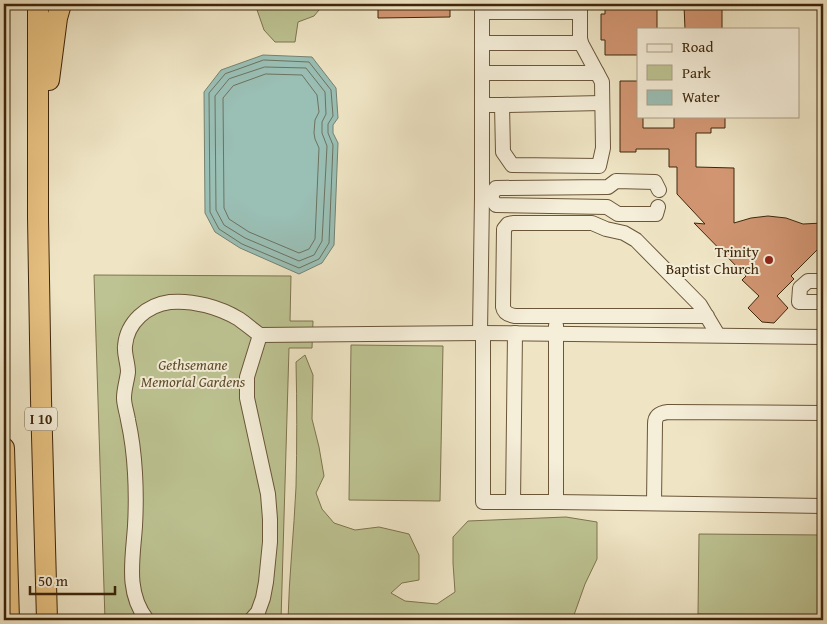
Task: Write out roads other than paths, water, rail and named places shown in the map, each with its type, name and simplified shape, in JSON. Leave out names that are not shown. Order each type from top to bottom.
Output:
[{"type":"highway","name":"I 10","points":[[38,4],[38,218],[41,399],[48,620]]},
{"type":"highway","points":[[38,218],[50,164],[49,73],[57,18],[61,4]]},
{"type":"highway","points":[[4,448],[9,620]]},
{"type":"street","points":[[502,105],[503,152],[512,165],[599,166],[603,148],[602,82],[581,43],[580,8],[482,8],[482,105],[486,197],[481,333],[483,502],[823,506]]},
{"type":"street","points":[[482,43],[581,43]]},
{"type":"street","points":[[482,73],[597,73]]},
{"type":"street","points":[[482,105],[602,103]]},
{"type":"street","points":[[556,223],[557,166]]},
{"type":"street","points":[[486,197],[496,188],[608,187],[616,181],[655,182],[659,190]]},
{"type":"street","points":[[607,207],[608,187]]},
{"type":"street","points":[[486,197],[496,206],[607,207],[618,214],[656,214],[658,207]]},
{"type":"street","points":[[707,316],[512,316],[505,312],[503,307],[505,227],[513,223],[592,223],[632,236],[700,305],[707,316],[718,335]]},
{"type":"street","points":[[823,281],[808,281],[800,288],[799,302],[823,302]]},
{"type":"street","points":[[148,620],[137,603],[132,574],[136,494],[133,448],[124,399],[128,372],[124,348],[127,333],[133,323],[151,308],[161,303],[176,302],[207,305],[239,319],[260,335],[556,333],[823,337]]},
{"type":"street","points":[[556,316],[556,502]]},
{"type":"street","points":[[514,502],[515,333]]},
{"type":"street","points":[[251,620],[258,612],[263,598],[270,542],[268,494],[247,398],[247,377],[260,335]]},
{"type":"street","points":[[654,503],[655,424],[657,416],[660,414],[668,412],[823,413]]},
{"type":"water","points":[[263,55],[312,57],[336,88],[338,118],[333,125],[333,133],[338,143],[334,245],[322,263],[299,274],[240,248],[215,232],[205,213],[204,92],[221,70]]},
{"type":"place","name":"Trinity Baptist Church","points":[[769,260]]},
{"type":"park label","name":"Gethsemane Memorial Gardens","points":[[193,372]]}]
